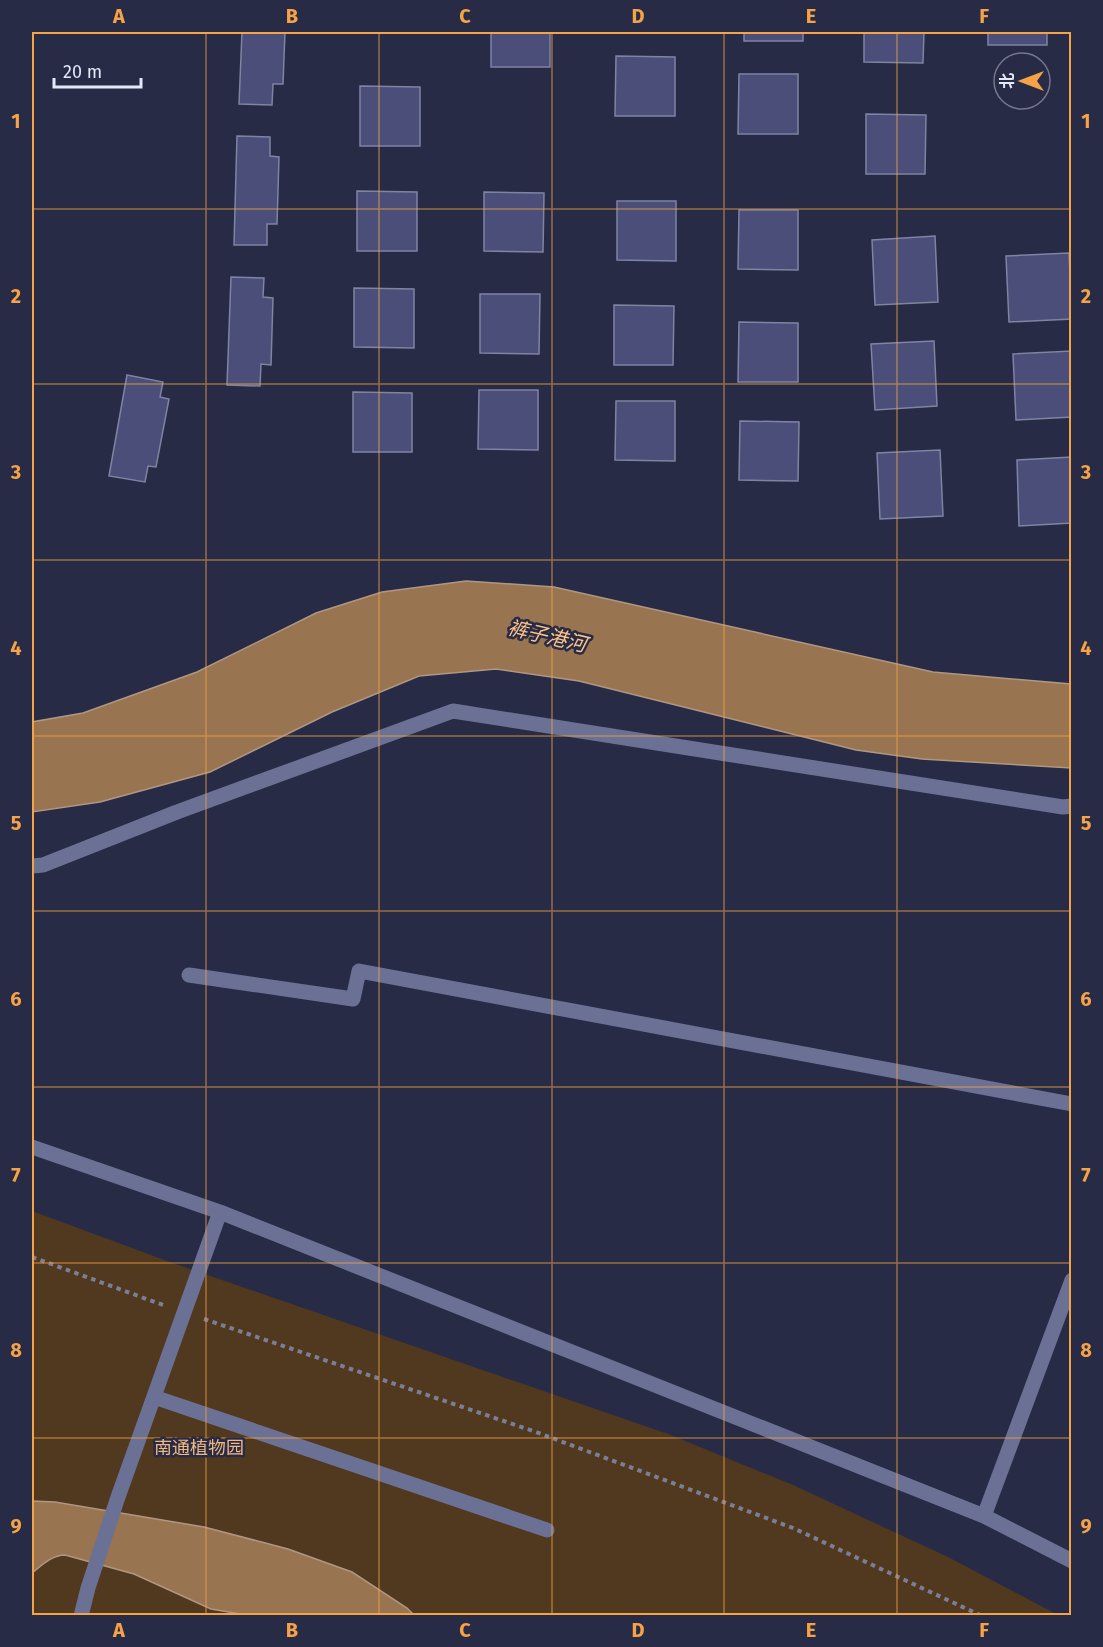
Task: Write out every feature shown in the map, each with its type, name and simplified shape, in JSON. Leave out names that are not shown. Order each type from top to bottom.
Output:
[{"type":"street","points":[[32,866],[43,865],[188,808],[453,711],[1051,805],[1071,806]]},
{"type":"street","points":[[189,975],[353,999],[359,971],[1071,1104]]},
{"type":"street","points":[[32,1147],[220,1212],[984,1516],[1071,1561]]},
{"type":"street","points":[[81,1616],[118,1497],[220,1212]]},
{"type":"street","points":[[984,1516],[1071,1280]]},
{"type":"street","points":[[153,1397],[547,1530]]},
{"type":"path","points":[[32,1257],[184,1312],[536,1432],[793,1528],[982,1616]]},
{"type":"green space","name":"南通植物园","points":[[32,1211],[167,1261],[668,1434],[793,1485],[948,1557],[1058,1615],[32,1615]]},
{"type":"water","name":"裤子港河","points":[[466,581],[554,587],[933,672],[1071,684],[1071,768],[922,759],[856,750],[579,681],[496,669],[419,676],[332,712],[210,772],[100,802],[32,812],[32,722],[83,713],[197,672],[316,613],[382,592]]},
{"type":"water","points":[[32,1501],[55,1502],[204,1527],[288,1549],[352,1572],[414,1615],[246,1615],[211,1609],[134,1574],[65,1555],[51,1559],[32,1573]]},
{"type":"building","points":[[242,32],[285,32],[283,84],[273,84],[272,105],[239,104]]},
{"type":"building","points":[[491,32],[550,32],[550,67],[491,67]]},
{"type":"building","points":[[744,32],[803,32],[803,41],[744,41]]},
{"type":"building","points":[[864,32],[924,32],[923,63],[864,62]]},
{"type":"building","points":[[988,32],[1047,32],[1047,45],[988,45]]},
{"type":"building","points":[[616,56],[675,57],[675,116],[615,116]]},
{"type":"building","points":[[739,74],[798,74],[798,134],[738,134]]},
{"type":"building","points":[[360,86],[420,87],[420,146],[360,146]]},
{"type":"building","points":[[866,114],[926,115],[925,174],[866,174]]},
{"type":"building","points":[[237,136],[270,137],[270,156],[279,157],[277,224],[267,224],[267,245],[234,245]]},
{"type":"building","points":[[357,191],[417,192],[417,251],[357,251]]},
{"type":"building","points":[[484,192],[544,193],[543,252],[484,251]]},
{"type":"building","points":[[617,201],[676,201],[676,261],[617,260]]},
{"type":"building","points":[[739,210],[798,210],[798,270],[738,269]]},
{"type":"building","points":[[935,236],[938,302],[875,305],[872,240]]},
{"type":"building","points":[[1069,253],[1072,319],[1009,322],[1006,256]]},
{"type":"building","points":[[231,277],[264,278],[263,297],[273,298],[271,365],[261,364],[260,386],[227,385]]},
{"type":"building","points":[[354,288],[414,289],[414,348],[354,347]]},
{"type":"building","points":[[480,294],[540,294],[539,354],[480,353]]},
{"type":"building","points":[[614,305],[674,306],[673,365],[614,365]]},
{"type":"building","points":[[739,322],[798,323],[798,382],[738,382]]},
{"type":"building","points":[[934,341],[937,406],[875,410],[871,344]]},
{"type":"building","points":[[1072,351],[1072,417],[1016,420],[1013,354]]},
{"type":"building","points":[[127,375],[163,382],[160,397],[169,399],[156,467],[148,466],[145,482],[109,476]]},
{"type":"building","points":[[479,390],[538,390],[538,450],[478,449]]},
{"type":"building","points":[[353,392],[412,393],[412,452],[353,452]]},
{"type":"building","points":[[616,401],[675,401],[675,461],[615,460]]},
{"type":"building","points":[[740,421],[799,422],[798,481],[739,480]]},
{"type":"building","points":[[940,450],[943,516],[880,519],[877,453]]},
{"type":"building","points":[[1072,457],[1072,523],[1019,526],[1017,460]]}]
